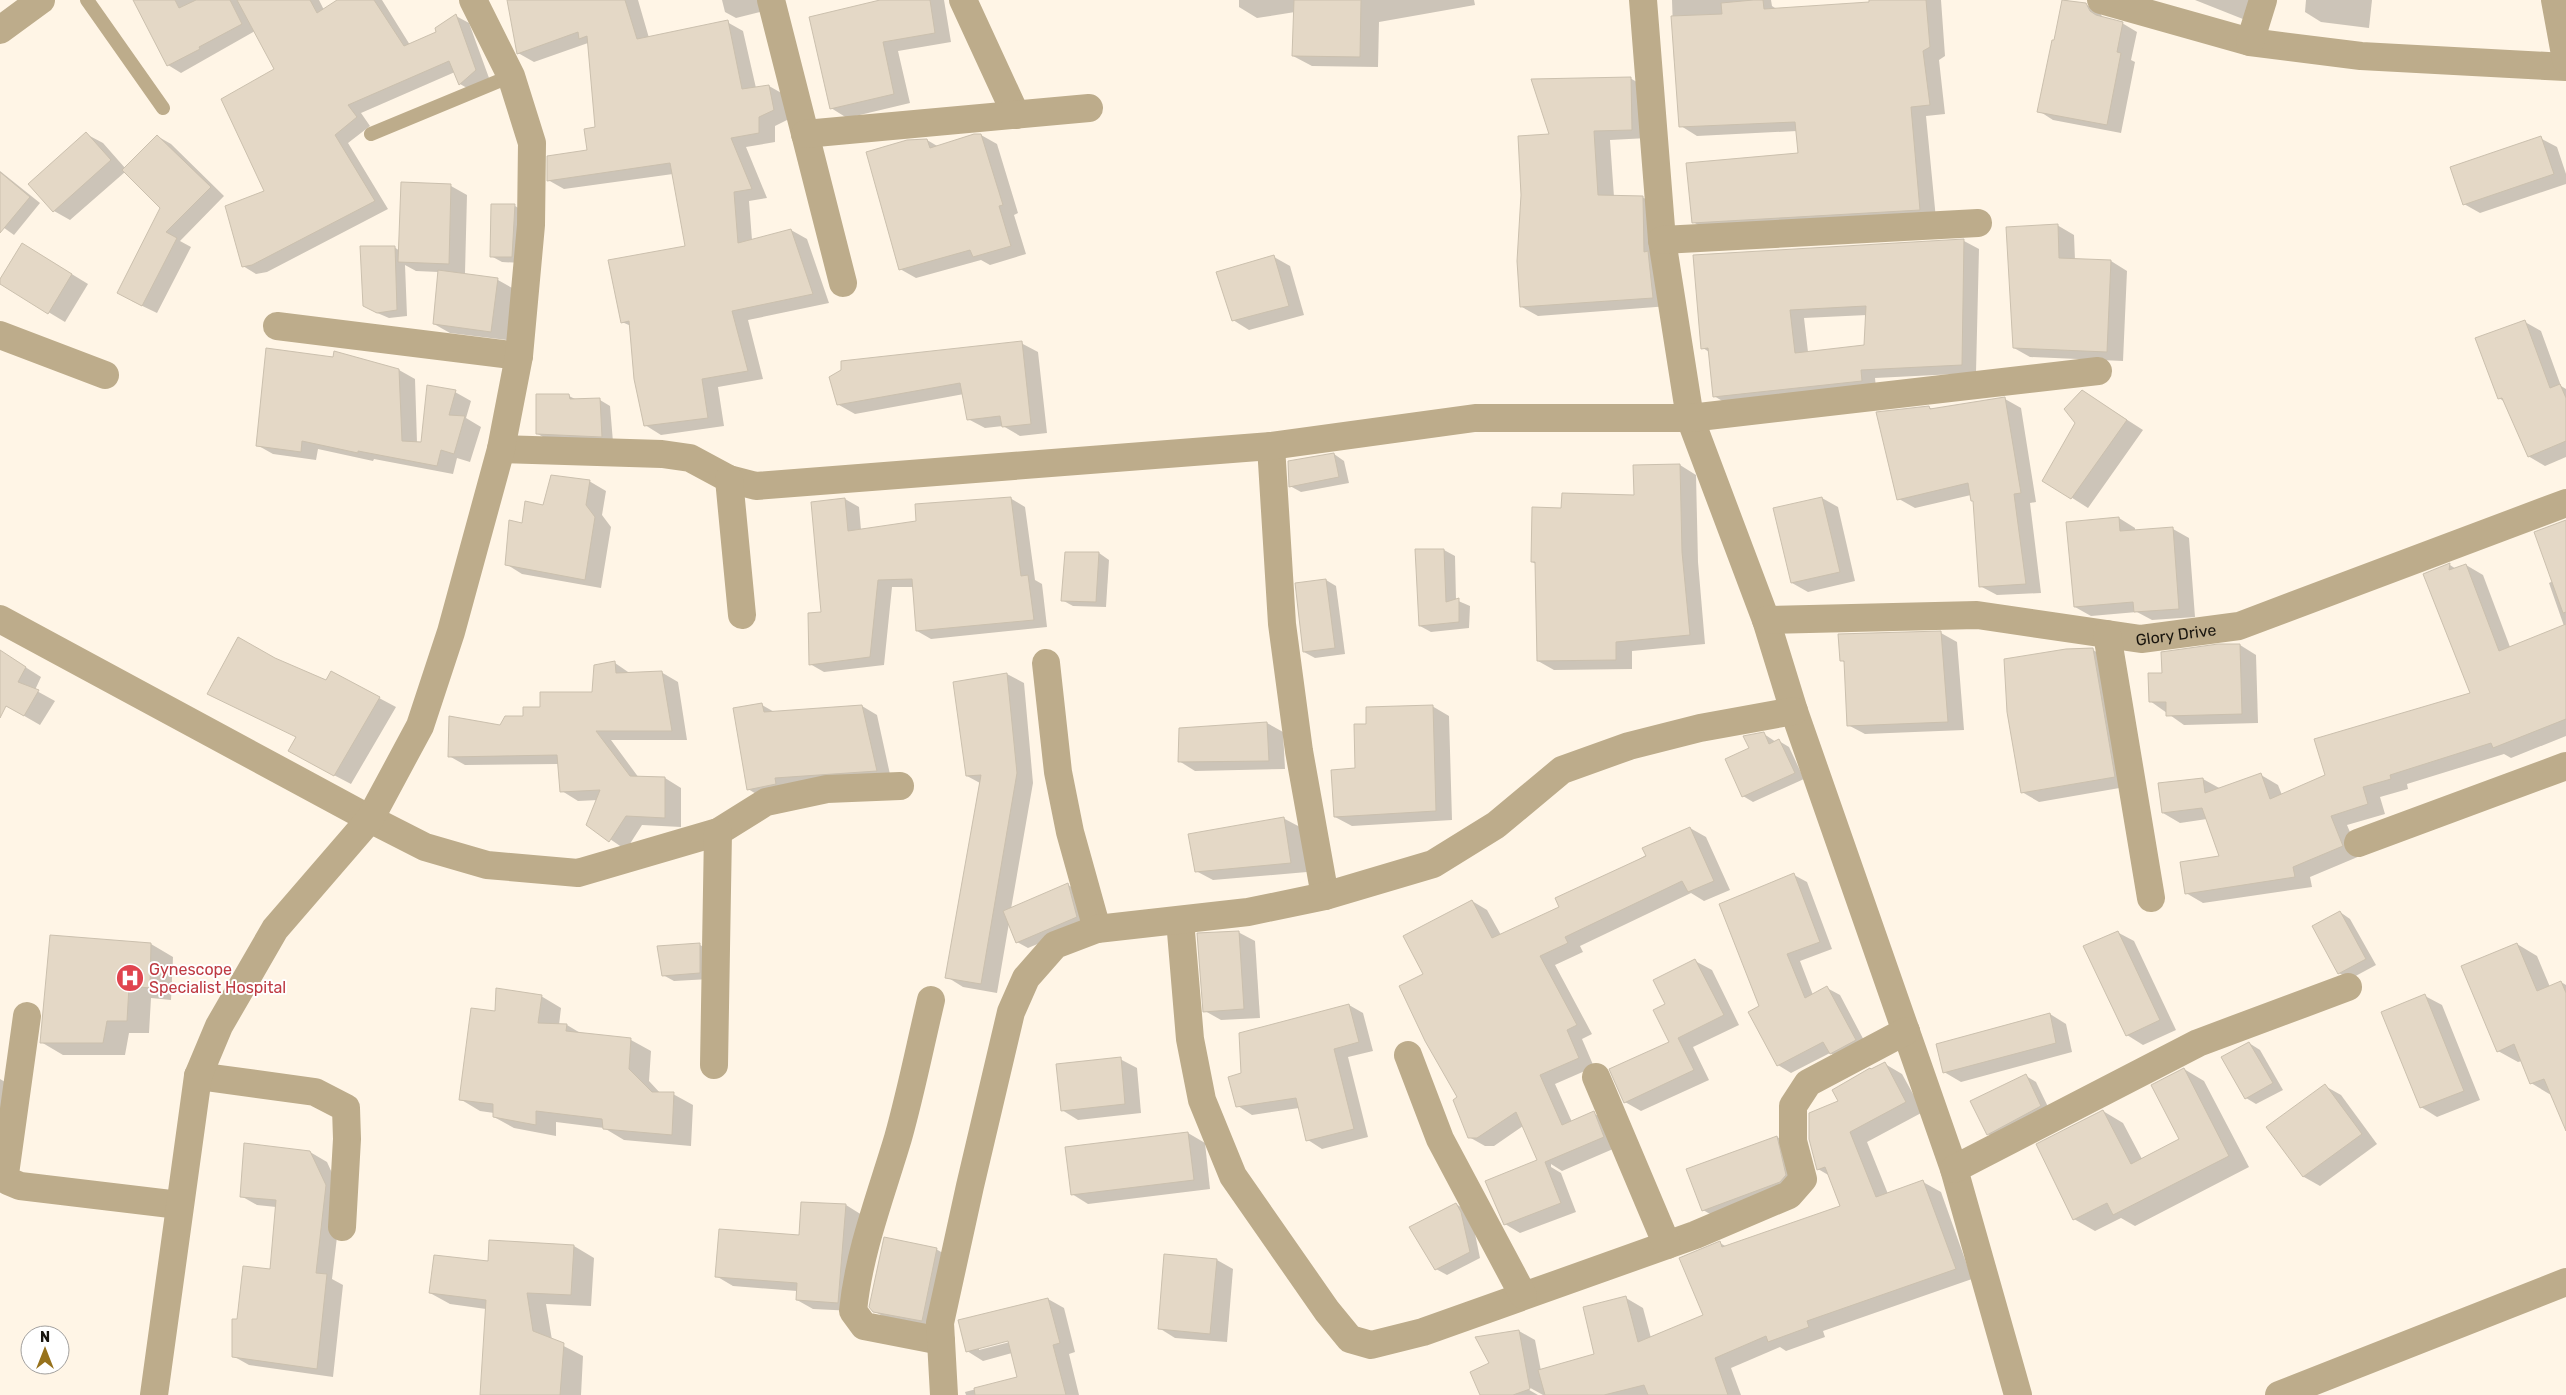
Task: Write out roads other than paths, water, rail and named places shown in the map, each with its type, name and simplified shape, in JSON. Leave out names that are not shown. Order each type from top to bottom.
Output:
[{"type":"street","points":[[0,30],[41,0]]},
{"type":"street","points":[[154,1395],[198,1076],[219,1026],[275,929],[370,819],[420,726],[452,632],[501,449],[519,356],[531,225],[532,143],[511,76],[473,0]]},
{"type":"street","points":[[771,0],[843,282]]},
{"type":"street","points":[[963,0],[1016,115]]},
{"type":"street","points":[[1643,0],[1662,240],[1690,418],[1766,620],[1794,711],[1954,1169],[2018,1395]]},
{"type":"street","points":[[2102,0],[2250,42],[2361,56],[2566,67]]},
{"type":"street","points":[[2250,42],[2263,0]]},
{"type":"street","points":[[2555,0],[2566,60]]},
{"type":"street","points":[[804,134],[1089,108]]},
{"type":"street","points":[[1662,240],[1978,222]]},
{"type":"street","points":[[277,326],[519,356]]},
{"type":"street","points":[[0,335],[105,375]]},
{"type":"street","points":[[501,449],[662,454],[690,458],[729,479],[756,486],[1271,446],[1475,418],[1690,418],[2098,370]]},
{"type":"street","points":[[1271,446],[1282,624],[1299,751],[1325,896]]},
{"type":"street","points":[[729,479],[742,615]]},
{"type":"street","name":"Glory Drive","points":[[1766,620],[1977,616],[2142,638],[2239,626],[2566,503]]},
{"type":"street","points":[[0,619],[425,847],[487,865],[578,872],[718,832],[766,802],[827,789],[900,786]]},
{"type":"street","points":[[2107,634],[2151,898]]},
{"type":"street","points":[[1046,663],[1058,772],[1070,832],[1097,929]]},
{"type":"street","points":[[944,1395],[940,1323],[1011,1012],[1026,978],[1056,945],[1097,929],[1248,912],[1325,896],[1432,864],[1496,825],[1562,770],[1629,746],[1700,728],[1794,711]]},
{"type":"street","points":[[2358,842],[2566,766]]},
{"type":"street","points":[[714,1065],[718,832]]},
{"type":"street","points":[[1180,920],[1190,1039],[1202,1100],[1233,1176],[1327,1311],[1350,1339],[1371,1345],[1423,1332],[1667,1245],[1789,1195],[1804,1179],[1793,1141],[1792,1106],[1808,1083],[1906,1032]]},
{"type":"street","points":[[1954,1169],[2198,1043],[2348,987]]},
{"type":"street","points":[[931,1000],[898,1137],[876,1201],[856,1287],[853,1311],[864,1326],[941,1341]]},
{"type":"street","points":[[27,1016],[5,1174],[8,1181],[20,1186],[179,1205]]},
{"type":"street","points":[[1408,1055],[1440,1139],[1523,1296]]},
{"type":"street","points":[[198,1076],[315,1092],[346,1108],[347,1138],[342,1227]]},
{"type":"street","points":[[1596,1077],[1667,1245]]},
{"type":"street","points":[[2279,1395],[2566,1282]]},
{"type":"lane","points":[[87,0],[164,108]]},
{"type":"lane","points":[[371,134],[511,76]]},
{"type":"place","name":"Gynescope Specialist Hospital","points":[[130,978]]}]
